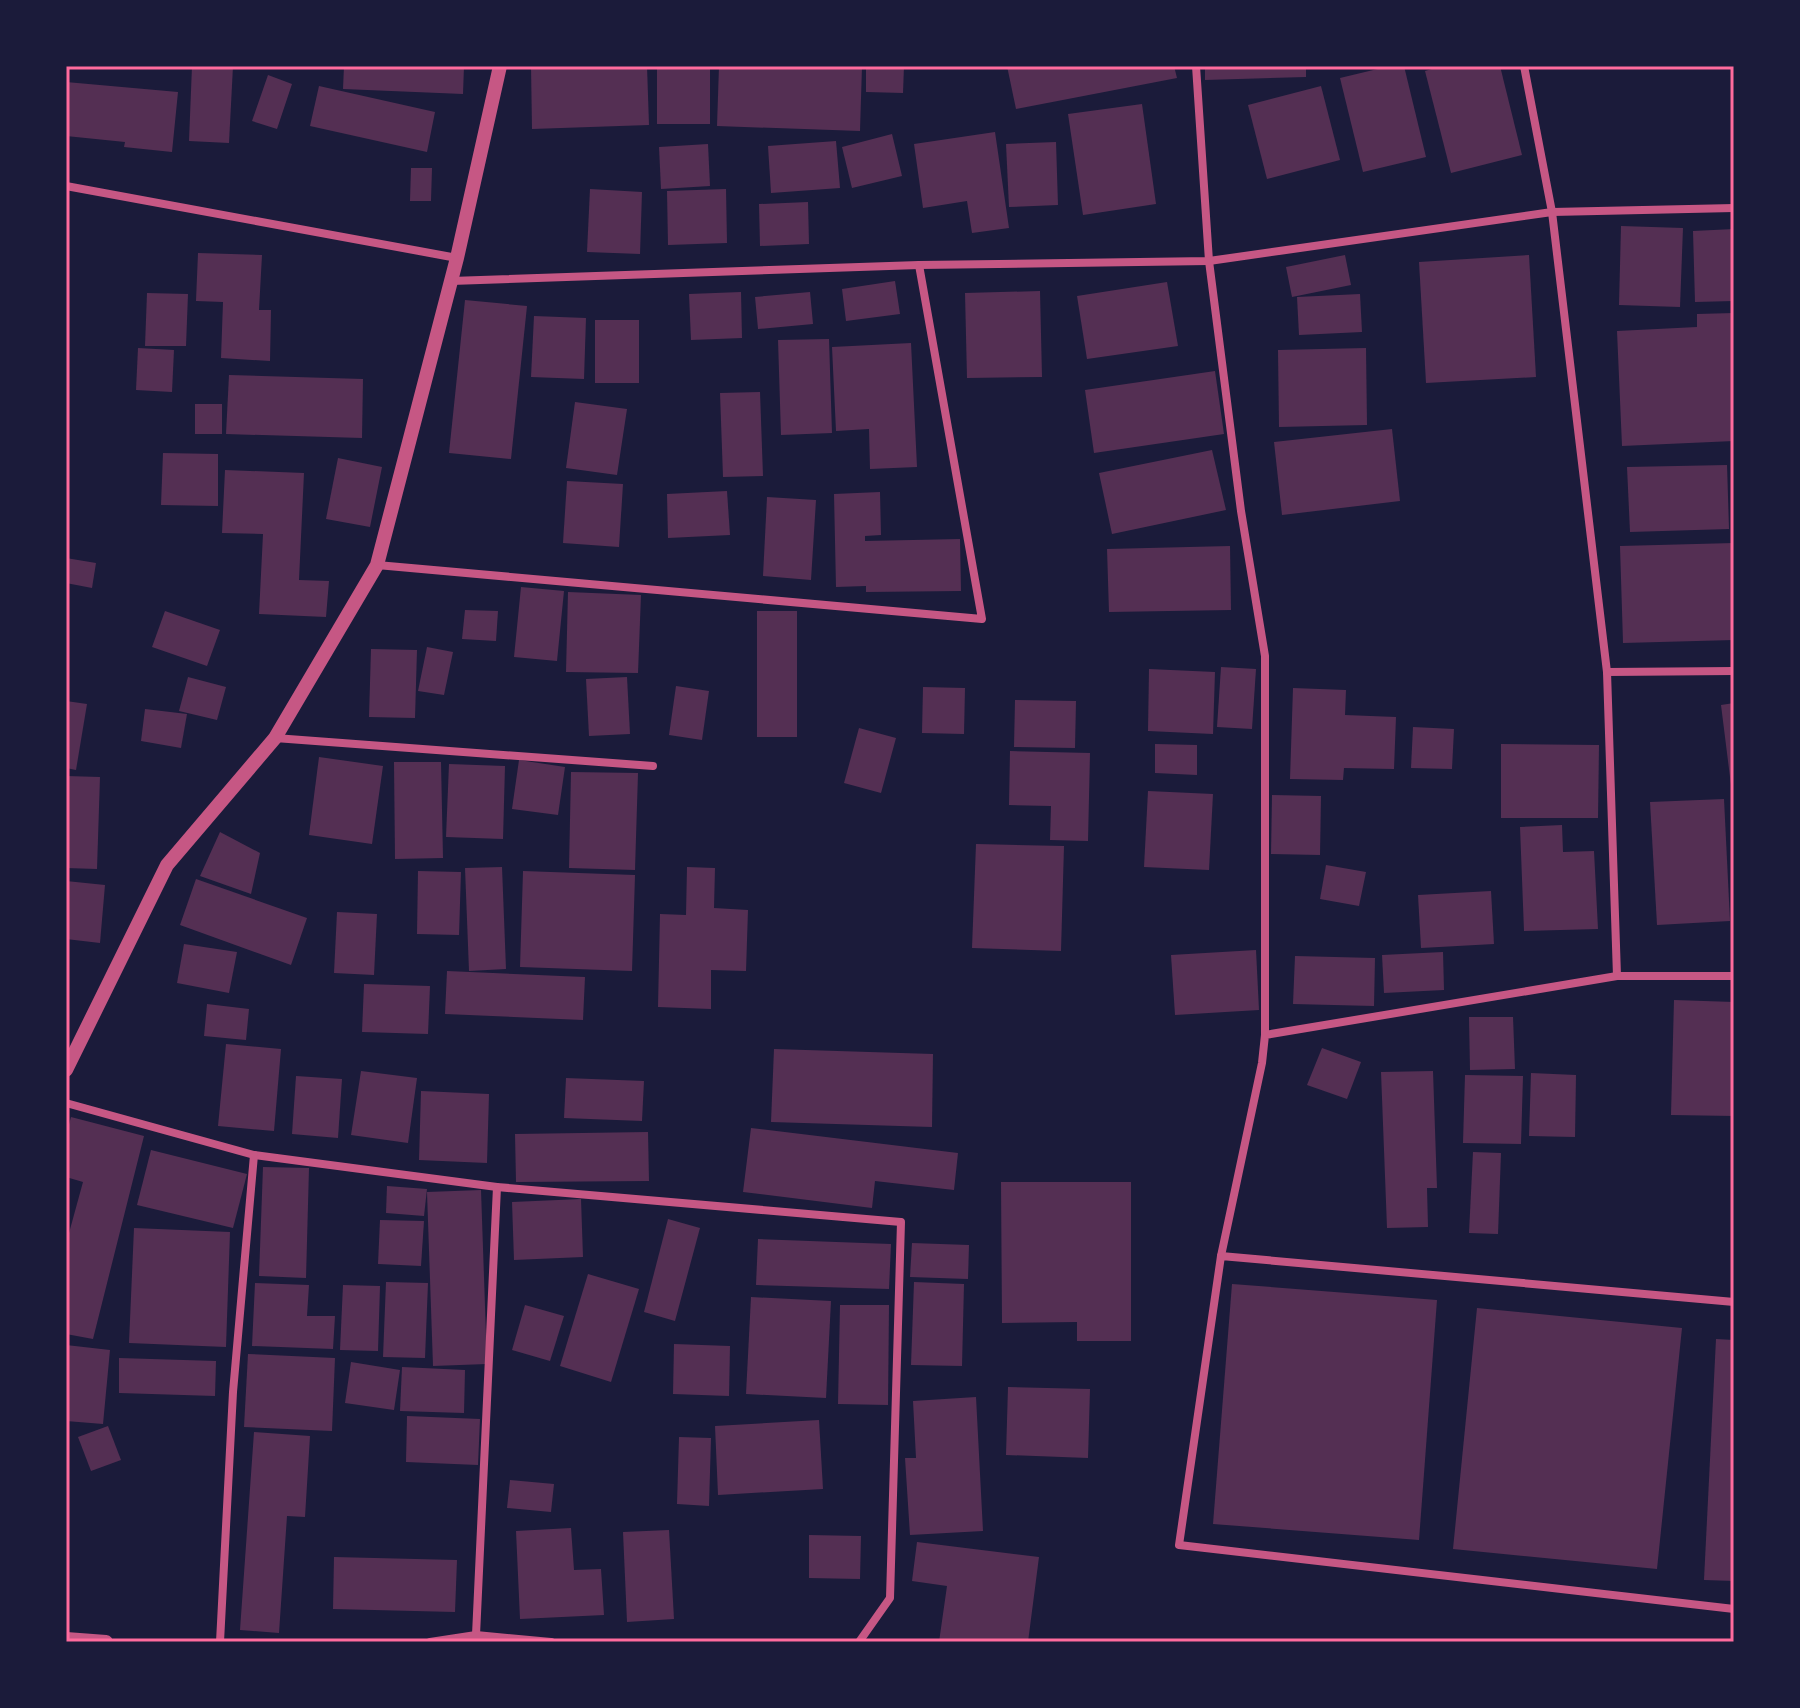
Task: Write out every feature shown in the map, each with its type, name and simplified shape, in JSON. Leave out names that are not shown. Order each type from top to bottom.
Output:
[{"type":"street","points":[[66,1070],[167,865],[275,738],[377,565],[457,258],[500,66]]},
{"type":"street","points":[[1196,66],[1209,261],[1241,511],[1265,656],[1265,1035],[1262,1063],[1221,1256],[1179,1545],[1734,1609]]},
{"type":"street","points":[[1524,66],[1552,212],[1607,672],[1617,976]]},
{"type":"street","points":[[66,186],[457,258]]},
{"type":"street","points":[[450,281],[919,265],[1209,261],[1552,212],[1734,208]]},
{"type":"street","points":[[377,565],[982,619],[919,265]]},
{"type":"street","points":[[1607,672],[1734,671]]},
{"type":"street","points":[[275,738],[653,766]]},
{"type":"street","points":[[1265,1035],[1617,976],[1734,976]]},
{"type":"street","points":[[66,1103],[254,1155],[497,1187],[901,1222],[890,1598],[859,1642]]},
{"type":"street","points":[[220,1642],[233,1392],[254,1155]]},
{"type":"street","points":[[476,1635],[497,1187]]},
{"type":"street","points":[[1221,1256],[1734,1302]]},
{"type":"street","points":[[430,1642],[476,1635],[551,1642]]},
{"type":"street","points":[[66,1639],[106,1642]]},
{"type":"building","points":[[192,66],[233,66],[229,143],[189,141]]},
{"type":"building","points":[[344,66],[464,66],[463,94],[343,89]]},
{"type":"building","points":[[531,66],[647,66],[649,125],[532,129]]},
{"type":"building","points":[[657,66],[710,66],[710,124],[657,124]]},
{"type":"building","points":[[719,66],[862,66],[860,131],[717,126]]},
{"type":"building","points":[[866,66],[904,66],[903,93],[866,92]]},
{"type":"building","points":[[1007,66],[1174,66],[1177,78],[1016,109]]},
{"type":"building","points":[[1205,66],[1306,66],[1306,77],[1205,80]]},
{"type":"building","points":[[1390,66],[1404,66],[1426,157],[1363,172],[1340,78]]},
{"type":"building","points":[[1442,66],[1500,66],[1522,155],[1451,173],[1425,71]]},
{"type":"building","points":[[268,75],[292,84],[277,129],[252,121]]},
{"type":"building","points":[[66,82],[178,92],[172,152],[124,147],[125,142],[66,136]]},
{"type":"building","points":[[319,86],[435,112],[427,152],[310,126]]},
{"type":"building","points":[[1321,86],[1340,160],[1267,179],[1248,105]]},
{"type":"building","points":[[1142,104],[1156,204],[1083,215],[1068,114]]},
{"type":"building","points":[[995,132],[1009,228],[972,233],[967,201],[923,208],[914,144]]},
{"type":"building","points":[[892,134],[902,176],[852,188],[842,147]]},
{"type":"building","points":[[836,141],[840,188],[771,193],[768,146]]},
{"type":"building","points":[[1056,142],[1058,205],[1009,207],[1006,144]]},
{"type":"building","points":[[708,144],[710,186],[661,189],[659,147]]},
{"type":"building","points":[[411,168],[432,168],[431,201],[410,201]]},
{"type":"building","points":[[590,189],[642,192],[640,254],[587,252]]},
{"type":"building","points":[[726,189],[727,243],[668,245],[667,191]]},
{"type":"building","points":[[808,202],[809,244],[760,246],[759,204]]},
{"type":"building","points":[[1621,226],[1683,228],[1680,307],[1619,305]]},
{"type":"building","points":[[1734,229],[1734,301],[1695,302],[1693,231]]},
{"type":"building","points":[[198,253],[262,255],[259,310],[271,310],[270,361],[221,358],[223,302],[196,301]]},
{"type":"building","points":[[1345,255],[1351,285],[1292,297],[1286,267]]},
{"type":"building","points":[[1529,255],[1536,377],[1426,383],[1419,262]]},
{"type":"building","points":[[895,281],[900,314],[846,321],[842,289]]},
{"type":"building","points":[[1167,282],[1178,346],[1087,359],[1077,296]]},
{"type":"building","points":[[1040,291],[1042,377],[967,378],[965,293]]},
{"type":"building","points":[[741,292],[742,338],[691,340],[689,294]]},
{"type":"building","points":[[810,292],[813,324],[758,329],[755,297]]},
{"type":"building","points":[[147,293],[188,294],[186,346],[145,346]]},
{"type":"building","points":[[1360,294],[1362,332],[1299,335],[1297,297]]},
{"type":"building","points":[[465,300],[527,306],[511,459],[449,453]]},
{"type":"building","points":[[1734,313],[1734,441],[1622,446],[1617,331],[1697,327],[1697,314]]},
{"type":"building","points":[[534,316],[586,318],[584,379],[531,377]]},
{"type":"building","points":[[595,320],[639,320],[639,383],[595,383]]},
{"type":"building","points":[[829,339],[832,433],[781,435],[778,340]]},
{"type":"building","points":[[911,343],[917,467],[870,469],[869,429],[836,431],[832,347]]},
{"type":"building","points":[[138,348],[174,350],[172,392],[136,390]]},
{"type":"building","points":[[1366,348],[1367,425],[1279,427],[1278,350]]},
{"type":"building","points":[[1215,371],[1224,434],[1094,453],[1085,390]]},
{"type":"building","points":[[229,375],[363,379],[362,438],[226,434]]},
{"type":"building","points":[[760,392],[763,476],[723,477],[720,393]]},
{"type":"building","points":[[575,402],[627,409],[617,475],[566,468]]},
{"type":"building","points":[[195,404],[222,404],[222,434],[195,434]]},
{"type":"building","points":[[1392,429],[1400,501],[1282,515],[1274,442]]},
{"type":"building","points":[[1212,450],[1226,510],[1112,534],[1099,473]]},
{"type":"building","points":[[163,453],[218,454],[218,506],[161,505]]},
{"type":"building","points":[[338,458],[382,467],[370,527],[326,519]]},
{"type":"building","points":[[1727,465],[1729,529],[1630,532],[1627,467]]},
{"type":"building","points":[[225,470],[304,473],[299,580],[329,581],[326,617],[259,614],[263,534],[222,533]]},
{"type":"building","points":[[567,481],[623,484],[619,547],[563,543]]},
{"type":"building","points":[[727,491],[730,535],[668,538],[667,494]]},
{"type":"building","points":[[880,492],[881,535],[865,536],[865,541],[960,539],[961,591],[866,592],[866,586],[836,587],[834,494]]},
{"type":"building","points":[[767,497],[816,500],[811,580],[763,576]]},
{"type":"building","points":[[1734,543],[1734,640],[1623,643],[1620,546]]},
{"type":"building","points":[[1230,546],[1231,610],[1109,612],[1107,549]]},
{"type":"building","points":[[66,558],[96,563],[92,588],[66,583]]},
{"type":"building","points":[[521,587],[564,591],[557,661],[514,657]]},
{"type":"building","points":[[568,592],[641,595],[638,673],[566,672]]},
{"type":"building","points":[[465,610],[498,611],[496,641],[462,639]]},
{"type":"building","points":[[165,611],[220,630],[207,666],[152,647]]},
{"type":"building","points":[[757,611],[797,611],[797,737],[757,737]]},
{"type":"building","points":[[427,647],[453,652],[444,695],[418,691]]},
{"type":"building","points":[[371,649],[417,650],[415,718],[369,717]]},
{"type":"building","points":[[1221,667],[1256,669],[1252,729],[1217,727]]},
{"type":"building","points":[[1149,669],[1215,672],[1213,734],[1148,731]]},
{"type":"building","points":[[188,677],[226,687],[217,720],[179,711]]},
{"type":"building","points":[[627,677],[630,734],[589,736],[586,679]]},
{"type":"building","points":[[676,686],[709,691],[702,740],[669,735]]},
{"type":"building","points":[[923,687],[965,688],[964,734],[922,733]]},
{"type":"building","points":[[1293,688],[1346,690],[1345,715],[1396,717],[1394,769],[1344,768],[1343,780],[1290,779]]},
{"type":"building","points":[[1015,700],[1076,701],[1075,748],[1014,747]]},
{"type":"building","points":[[66,701],[87,704],[76,770],[66,768]]},
{"type":"building","points":[[1734,703],[1734,793],[1732,793],[1721,705]]},
{"type":"building","points":[[145,709],[187,714],[181,748],[141,741]]},
{"type":"building","points":[[1413,727],[1454,729],[1452,769],[1411,768]]},
{"type":"building","points":[[859,728],[896,738],[881,793],[844,783]]},
{"type":"building","points":[[1155,744],[1197,745],[1197,775],[1155,773]]},
{"type":"building","points":[[1501,744],[1599,745],[1598,818],[1501,818]]},
{"type":"building","points":[[1010,751],[1090,753],[1088,841],[1050,840],[1051,806],[1009,805]]},
{"type":"building","points":[[319,757],[383,766],[372,844],[309,835]]},
{"type":"building","points":[[519,760],[565,767],[558,815],[512,809]]},
{"type":"building","points":[[394,762],[441,762],[443,858],[395,859]]},
{"type":"building","points":[[449,764],[505,766],[503,839],[446,837]]},
{"type":"building","points":[[571,772],[638,773],[635,870],[569,868]]},
{"type":"building","points":[[66,776],[100,777],[97,869],[66,868]]},
{"type":"building","points":[[1148,791],[1213,794],[1209,870],[1144,867]]},
{"type":"building","points":[[1272,795],[1321,796],[1320,855],[1271,854]]},
{"type":"building","points":[[1724,799],[1730,921],[1657,925],[1650,802]]},
{"type":"building","points":[[1562,825],[1563,852],[1594,851],[1598,929],[1524,931],[1520,827]]},
{"type":"building","points":[[220,832],[260,853],[251,894],[200,876]]},
{"type":"building","points":[[976,844],[1064,846],[1061,951],[972,948]]},
{"type":"building","points":[[1326,865],[1366,872],[1359,906],[1320,899]]},
{"type":"building","points":[[502,867],[506,969],[469,971],[465,868]]},
{"type":"building","points":[[687,867],[715,868],[714,908],[748,910],[746,971],[711,970],[711,1009],[658,1007],[660,914],[686,915]]},
{"type":"building","points":[[418,871],[461,872],[459,935],[417,934]]},
{"type":"building","points":[[523,871],[635,875],[632,971],[520,967]]},
{"type":"building","points":[[196,879],[307,918],[291,965],[180,925]]},
{"type":"building","points":[[66,881],[105,885],[100,943],[66,939]]},
{"type":"building","points":[[1491,891],[1494,944],[1421,948],[1418,895]]},
{"type":"building","points":[[337,912],[377,914],[374,975],[334,973]]},
{"type":"building","points":[[184,944],[237,952],[229,993],[177,983]]},
{"type":"building","points":[[1256,950],[1259,1010],[1175,1015],[1171,955]]},
{"type":"building","points":[[1443,952],[1444,990],[1384,993],[1382,955]]},
{"type":"building","points":[[1295,956],[1375,958],[1374,1006],[1293,1004]]},
{"type":"building","points":[[447,971],[585,977],[583,1020],[445,1014]]},
{"type":"building","points":[[364,984],[430,986],[428,1034],[362,1032]]},
{"type":"building","points":[[1674,1000],[1734,1002],[1734,1116],[1671,1115]]},
{"type":"building","points":[[207,1004],[249,1009],[246,1040],[204,1036]]},
{"type":"building","points":[[1469,1017],[1513,1017],[1515,1069],[1470,1070]]},
{"type":"building","points":[[226,1044],[281,1049],[274,1131],[218,1126]]},
{"type":"building","points":[[1322,1048],[1361,1062],[1347,1099],[1307,1085]]},
{"type":"building","points":[[774,1049],[933,1054],[932,1127],[771,1122]]},
{"type":"building","points":[[361,1071],[417,1078],[408,1143],[351,1135]]},
{"type":"building","points":[[1433,1071],[1437,1188],[1427,1188],[1428,1227],[1387,1228],[1381,1072]]},
{"type":"building","points":[[1531,1073],[1576,1075],[1575,1137],[1529,1136]]},
{"type":"building","points":[[1465,1075],[1523,1076],[1521,1144],[1463,1143]]},
{"type":"building","points":[[296,1076],[342,1079],[338,1138],[292,1134]]},
{"type":"building","points":[[566,1078],[644,1081],[642,1121],[564,1118]]},
{"type":"building","points":[[421,1091],[489,1094],[487,1163],[419,1160]]},
{"type":"building","points":[[71,1117],[144,1136],[93,1339],[66,1334],[66,1244],[83,1182],[66,1177],[66,1136]]},
{"type":"building","points":[[751,1128],[958,1153],[954,1190],[875,1181],[872,1208],[743,1192]]},
{"type":"building","points":[[648,1132],[649,1181],[516,1182],[515,1134]]},
{"type":"building","points":[[151,1150],[247,1174],[233,1228],[137,1205]]},
{"type":"building","points":[[1473,1152],[1501,1153],[1498,1234],[1469,1233]]},
{"type":"building","points":[[263,1167],[309,1168],[306,1278],[259,1276]]},
{"type":"building","points":[[1001,1182],[1131,1182],[1131,1341],[1077,1341],[1077,1322],[1002,1323]]},
{"type":"building","points":[[387,1186],[427,1189],[424,1216],[386,1213]]},
{"type":"building","points":[[481,1190],[487,1364],[433,1366],[427,1192]]},
{"type":"building","points":[[581,1199],[583,1257],[514,1260],[512,1202]]},
{"type":"building","points":[[668,1219],[700,1228],[675,1321],[644,1312]]},
{"type":"building","points":[[380,1220],[424,1221],[421,1266],[378,1264]]},
{"type":"building","points":[[134,1228],[230,1232],[226,1347],[129,1343]]},
{"type":"building","points":[[758,1239],[891,1244],[889,1289],[756,1285]]},
{"type":"building","points":[[912,1243],[969,1245],[968,1279],[910,1277]]},
{"type":"building","points":[[588,1274],[639,1289],[611,1382],[560,1366]]},
{"type":"building","points":[[386,1282],[428,1283],[425,1358],[383,1357]]},
{"type":"building","points":[[914,1282],[964,1284],[962,1366],[911,1365]]},
{"type":"building","points":[[255,1283],[309,1285],[307,1316],[335,1316],[333,1349],[252,1346]]},
{"type":"building","points":[[1232,1284],[1437,1300],[1419,1540],[1213,1524]]},
{"type":"building","points":[[343,1285],[380,1286],[378,1351],[340,1350]]},
{"type":"building","points":[[751,1297],[831,1301],[826,1398],[746,1394]]},
{"type":"building","points":[[525,1305],[564,1316],[550,1361],[512,1350]]},
{"type":"building","points":[[840,1305],[889,1305],[888,1405],[838,1404]]},
{"type":"building","points":[[1477,1308],[1682,1328],[1657,1569],[1453,1549]]},
{"type":"building","points":[[1716,1339],[1734,1340],[1734,1581],[1704,1580]]},
{"type":"building","points":[[674,1344],[730,1346],[729,1396],[673,1394]]},
{"type":"building","points":[[66,1345],[110,1350],[103,1424],[66,1421]]},
{"type":"building","points":[[248,1354],[335,1358],[332,1431],[244,1427]]},
{"type":"building","points":[[119,1358],[216,1361],[215,1396],[119,1393]]},
{"type":"building","points":[[351,1362],[400,1370],[394,1410],[345,1403]]},
{"type":"building","points":[[402,1367],[465,1370],[464,1413],[400,1411]]},
{"type":"building","points":[[1008,1387],[1090,1389],[1088,1458],[1006,1455]]},
{"type":"building","points":[[976,1397],[983,1531],[910,1535],[905,1458],[916,1458],[913,1401]]},
{"type":"building","points":[[407,1416],[480,1419],[478,1465],[406,1462]]},
{"type":"building","points":[[819,1420],[823,1489],[718,1495],[715,1426]]},
{"type":"building","points":[[108,1426],[121,1460],[91,1471],[78,1437]]},
{"type":"building","points":[[254,1432],[310,1436],[305,1517],[287,1516],[279,1633],[240,1630]]},
{"type":"building","points":[[679,1437],[711,1438],[709,1506],[677,1504]]},
{"type":"building","points":[[510,1480],[554,1484],[551,1512],[507,1508]]},
{"type":"building","points":[[571,1528],[574,1570],[601,1569],[604,1615],[520,1619],[516,1531]]},
{"type":"building","points":[[669,1530],[674,1619],[627,1622],[623,1532]]},
{"type":"building","points":[[809,1535],[861,1536],[860,1579],[809,1578]]},
{"type":"building","points":[[917,1542],[1039,1557],[1028,1642],[939,1642],[947,1586],[912,1581]]},
{"type":"building","points":[[334,1557],[457,1560],[455,1612],[333,1609]]}]
